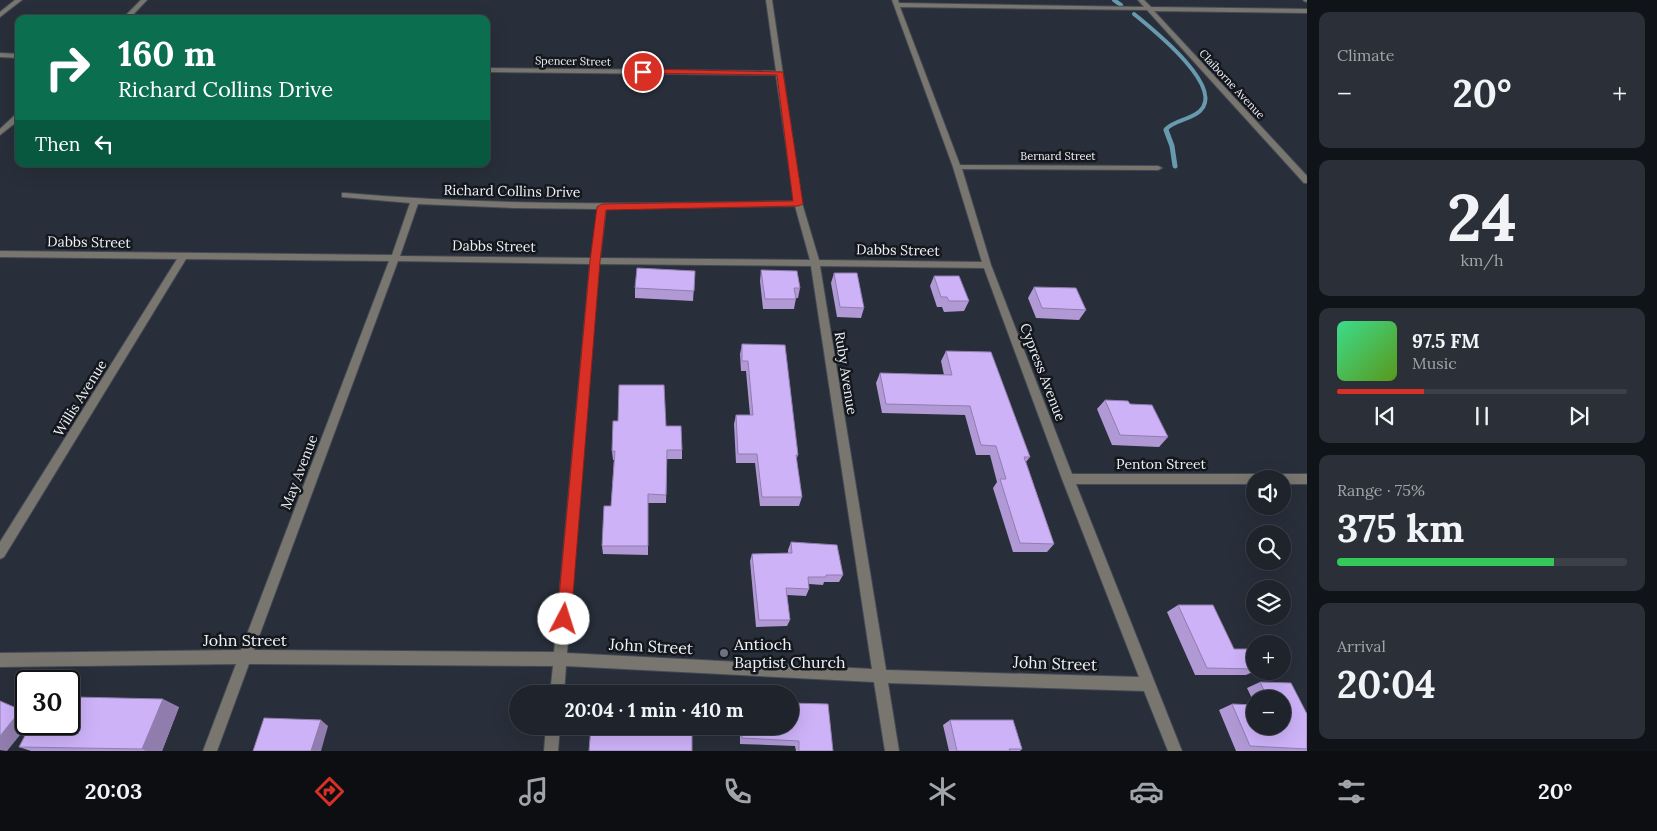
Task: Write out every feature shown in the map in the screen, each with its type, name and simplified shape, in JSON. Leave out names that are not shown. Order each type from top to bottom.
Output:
[{"type":"street","points":[[0,15],[19,0]]},
{"type":"street","points":[[129,15],[144,0]]},
{"type":"street","name":"Ruby Avenue","points":[[769,0],[798,204],[815,263],[892,751]]},
{"type":"street","name":"Claiborne Avenue","points":[[1141,0],[1303,173],[1307,181]]},
{"type":"street","points":[[896,3],[1150,10],[1307,11]]},
{"type":"street","name":"Cypress Avenue","points":[[896,3],[957,167],[987,265],[1068,479],[1175,751]]},
{"type":"street","points":[[0,55],[15,56]]},
{"type":"street","name":"Spencer Street","points":[[490,70],[780,73]]},
{"type":"street","points":[[0,133],[15,120]]},
{"type":"street","name":"Bernard Street","points":[[957,167],[1158,168]]},
{"type":"street","name":"Richard Collins Drive","points":[[345,195],[414,203],[602,207],[798,204]]},
{"type":"street","name":"May Avenue","points":[[210,751],[414,203]]},
{"type":"street","points":[[558,685],[595,261],[602,207]]},
{"type":"street","name":"Dabbs Street","points":[[0,254],[987,265]]},
{"type":"street","name":"Willis Avenue","points":[[0,553],[183,257]]},
{"type":"street","name":"Penton Street","points":[[1068,479],[1246,479]]},
{"type":"street","points":[[1291,479],[1307,479]]},
{"type":"street","name":"John Street","points":[[0,660],[245,657],[560,659],[879,676],[1149,684]]},
{"type":"street","points":[[551,751],[552,735]]},
{"type":"building","points":[[637,268],[695,271],[694,291],[635,288]]},
{"type":"building","points":[[761,270],[797,271],[800,288],[794,288],[796,299],[765,299]]},
{"type":"building","points":[[834,273],[857,273],[864,308],[840,307]]},
{"type":"building","points":[[934,276],[959,276],[969,301],[949,301],[947,297],[941,297]]},
{"type":"building","points":[[1034,287],[1076,288],[1086,310],[1042,308]]},
{"type":"building","points":[[742,344],[785,345],[802,497],[762,497],[757,454],[738,454],[736,415],[753,415],[748,361],[742,361]]},
{"type":"building","points":[[946,351],[991,352],[1030,457],[1024,457],[1054,544],[1020,543],[1000,479],[1006,479],[996,446],[981,445],[970,406],[886,404],[880,373],[952,375]]},
{"type":"building","points":[[619,385],[664,385],[666,426],[681,426],[682,450],[667,450],[666,495],[648,494],[648,546],[602,546],[604,506],[611,506],[615,451],[612,451],[613,421],[618,421]]},
{"type":"building","points":[[1105,400],[1152,405],[1168,437],[1120,435]]},
{"type":"building","points":[[791,542],[837,545],[843,575],[808,577],[809,589],[786,588],[790,620],[759,620],[752,554],[792,553]]},
{"type":"building","points":[[1178,605],[1213,605],[1234,649],[1246,649],[1246,669],[1207,668]]},
{"type":"building","points":[[1260,682],[1291,683],[1307,714],[1307,749],[1250,746],[1232,704],[1246,705],[1246,735],[1291,735],[1291,690],[1264,690]]},
{"type":"building","points":[[80,697],[163,699],[142,749],[19,747],[25,735],[80,735]]},
{"type":"building","points":[[0,701],[15,707],[15,717],[0,736]]},
{"type":"building","points":[[799,703],[828,704],[833,751],[799,751],[799,741],[742,738],[742,735],[799,735]]},
{"type":"building","points":[[264,718],[321,720],[311,751],[253,751]]},
{"type":"building","points":[[950,720],[1013,720],[1022,749],[1009,749],[1010,751],[957,751]]},
{"type":"building","points":[[590,735],[692,735],[692,751],[589,751]]},
{"type":"waterway","points":[[1114,0],[1121,5]]},
{"type":"waterway","points":[[1134,14],[1183,59],[1195,73],[1203,88],[1205,101],[1200,111],[1170,126],[1166,129],[1167,131]]},
{"type":"waterway","points":[[1166,130],[1172,146],[1175,166]]},
{"type":"place","name":"Antioch Baptist Church","points":[[724,653]]},
{"type":"route","points":[[564,619],[595,261],[602,207],[798,204],[780,73],[643,72]]}]
